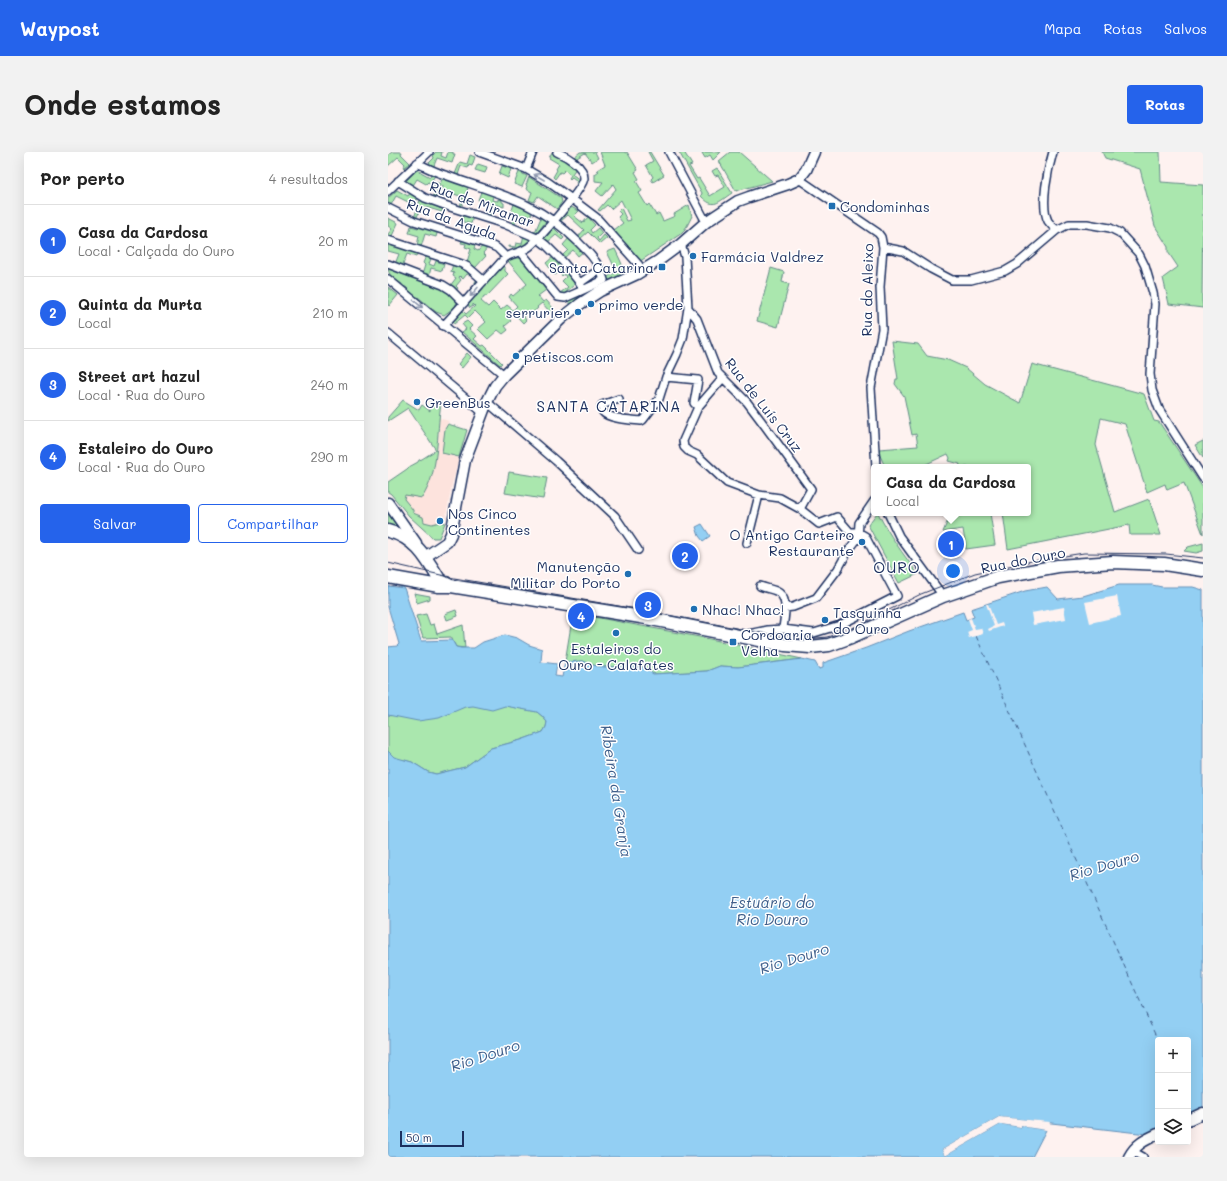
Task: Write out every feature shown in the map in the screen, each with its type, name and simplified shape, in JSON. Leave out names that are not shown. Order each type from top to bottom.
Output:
[{"type":"main road","points":[[388,531],[400,535],[425,557],[441,581],[451,586]]},
{"type":"main road","points":[[419,583],[424,582],[429,578],[425,557]]},
{"type":"main road","name":"Rua do Ouro","points":[[388,577],[640,617],[785,645],[810,648],[829,645],[851,637],[943,596],[998,577],[1058,566],[1112,562],[1164,564],[1203,570]]},
{"type":"street","points":[[388,191],[429,152]]},
{"type":"street","points":[[479,152],[526,169],[548,182],[597,218],[639,265],[637,274]]},
{"type":"street","points":[[526,169],[533,152]]},
{"type":"street","points":[[443,326],[506,257],[521,252],[530,246],[572,199],[583,182],[584,174],[577,164],[557,152]]},
{"type":"street","points":[[669,152],[706,222]]},
{"type":"street","points":[[388,503],[425,557],[447,542],[451,534],[465,460],[482,412],[495,386],[504,375],[561,319],[580,304],[600,291],[637,274],[658,261],[681,244],[706,222],[738,201],[799,179],[806,170],[814,152]]},
{"type":"street","points":[[1053,152],[1047,180],[1044,208],[1048,221],[1056,230]]},
{"type":"street","points":[[417,163],[443,174],[518,200],[554,220],[595,259],[604,280],[581,287]]},
{"type":"street","name":"Rua do Aleixo","points":[[799,179],[878,233],[881,237],[883,248],[880,287],[882,329],[871,388],[876,464]]},
{"type":"street","name":"Rua de Miramar","points":[[398,181],[425,198],[504,224],[537,238],[563,262],[581,287]]},
{"type":"street","name":"Rua da Aguda","points":[[388,208],[414,221],[490,245],[506,257]]},
{"type":"street","points":[[883,248],[903,251],[930,269],[952,280],[971,280],[1005,271],[1017,264],[1056,230],[1069,224],[1087,224],[1110,228],[1120,234],[1139,254],[1145,266],[1153,293],[1155,304],[1150,374],[1152,390],[1159,409],[1203,478]]},
{"type":"street","points":[[388,240],[462,264],[468,267],[484,281]]},
{"type":"street","name":"Rua de Luís Cruz","points":[[681,244],[685,257],[688,308],[696,319],[718,373],[747,402],[811,489],[800,509]]},
{"type":"street","points":[[521,252],[558,297],[565,298],[581,287],[600,270]]},
{"type":"street","points":[[388,264],[443,285],[464,303]]},
{"type":"street","points":[[388,279],[504,375]]},
{"type":"street","points":[[619,399],[602,405],[601,409],[603,412],[624,419],[641,421],[659,399],[666,377],[677,354],[682,339],[688,308]]},
{"type":"street","points":[[388,333],[482,412]]},
{"type":"street","points":[[666,377],[698,380],[694,403],[698,407]]},
{"type":"street","points":[[723,378],[698,407],[683,441],[684,446],[688,450],[697,454],[727,483],[759,495],[780,498],[800,509],[819,524],[837,517],[850,532],[858,532]]},
{"type":"street","points":[[487,402],[556,461],[615,516],[638,550]]},
{"type":"street","points":[[746,543],[759,495]]},
{"type":"street","points":[[785,608],[793,607],[816,598],[838,569],[848,551],[858,538],[859,522],[871,505]]},
{"type":"street","points":[[889,516],[899,536],[943,596]]},
{"type":"street","name":"Rua do Ouro","points":[[741,636],[768,630],[814,633],[840,625],[897,596],[865,536],[858,532]]},
{"type":"street","points":[[760,586],[768,590],[775,591],[781,594],[784,598],[785,608],[783,630]]},
{"type":"street","points":[[1191,1119],[1203,1113]]},
{"type":"street","points":[[1143,1157],[1131,1154],[1142,1141],[1155,1135]]},
{"type":"shaded area","points":[[439,418],[449,421],[445,429],[442,453],[459,458],[444,526],[439,538],[433,538],[409,516],[396,500],[402,492],[432,475],[438,440]]},
{"type":"green space","points":[[392,152],[402,152],[401,154],[410,163],[404,168],[403,167],[405,164],[398,157],[388,166],[388,155]]},
{"type":"green space","points":[[436,152],[442,152],[441,156],[446,158],[448,152],[453,152],[453,154],[455,154],[452,163],[437,158],[433,168],[427,165],[434,158],[433,155]]},
{"type":"green space","points":[[552,152],[569,160],[576,168],[572,174],[581,181],[578,185],[576,183],[577,181],[572,177],[570,179],[569,178],[571,175],[565,170],[562,173],[560,172],[555,179],[553,177],[559,164],[549,158]]},
{"type":"green space","points":[[580,152],[595,152],[598,158],[592,162],[585,153],[577,158],[581,165],[573,158]]},
{"type":"green space","points":[[600,152],[627,152],[638,170],[635,172],[639,179],[636,181],[642,191],[639,193],[647,206],[649,204],[656,215],[659,213],[663,221],[675,216],[674,214],[689,205],[692,216],[682,233],[639,262],[614,230],[623,223],[618,217],[621,214],[618,211],[621,208],[627,221],[631,220],[621,200],[611,209],[607,205],[600,211],[598,210],[616,189],[613,184],[602,196],[596,191],[603,182],[595,181],[595,174],[599,171],[597,170],[605,165]]},
{"type":"green space","points":[[648,152],[650,152],[664,175],[653,182],[651,179],[653,177],[646,165],[653,161]]},
{"type":"green space","points":[[679,152],[684,152],[692,165],[689,166],[697,179],[699,178],[710,196],[725,187],[718,175],[715,176],[712,171],[717,168],[732,193],[719,202],[713,204],[705,200],[701,196],[702,193]]},
{"type":"green space","points":[[721,152],[713,160],[710,155],[705,158],[702,153]]},
{"type":"green space","points":[[730,152],[739,152],[772,181],[736,191],[719,161]]},
{"type":"green space","points":[[1102,152],[1160,152],[1161,182],[1203,185],[1203,308],[1169,304],[1163,278],[1178,267],[1168,252],[1168,247],[1155,226],[1140,169],[1105,158]]},
{"type":"green space","points":[[470,155],[475,157],[472,166],[469,165],[468,168],[461,166],[458,175],[455,174],[460,162],[467,164]]},
{"type":"green space","points":[[478,164],[487,167],[485,173],[475,170]]},
{"type":"green space","points":[[502,166],[511,169],[508,178],[499,174]]},
{"type":"green space","points":[[417,170],[430,177],[433,172],[436,174],[432,180],[440,184],[443,177],[469,185],[461,208],[455,206],[456,204],[460,206],[463,197],[442,190],[443,186],[440,185],[434,199],[428,196],[433,197],[437,187],[428,182],[426,184],[417,179],[412,187],[405,182]]},
{"type":"green space","points":[[519,172],[527,176],[522,187],[514,184]]},
{"type":"green space","points":[[529,177],[561,198],[562,202],[557,209],[538,196],[534,202],[529,200],[532,192],[526,189],[526,185]]},
{"type":"green space","points":[[482,189],[494,193],[492,200],[502,200],[504,207],[494,204],[490,216],[487,216],[490,204],[478,200]]},
{"type":"green space","points":[[397,190],[408,196],[411,192],[440,205],[439,208],[443,209],[442,212],[422,206],[416,219],[414,218],[420,200],[417,199],[414,205],[396,196],[391,205],[396,208],[395,209],[388,205],[388,198]]},
{"type":"green space","points":[[515,201],[533,209],[530,217],[526,215],[524,219],[519,217],[515,224],[520,227],[512,224],[515,214],[511,213]]},
{"type":"green space","points":[[571,207],[579,211],[574,216],[583,223],[588,217],[595,225],[590,230],[592,233],[598,228],[602,233],[597,238],[599,241],[604,235],[607,238],[600,244],[588,232],[580,239],[578,237],[584,230],[568,215],[561,221],[560,220]]},
{"type":"green space","points":[[464,213],[473,216],[471,224],[463,222],[462,220]]},
{"type":"green space","points":[[542,215],[547,220],[536,234],[531,232],[535,232]]},
{"type":"green space","points":[[388,218],[398,223],[391,238],[388,237],[388,234],[392,229],[388,226]]},
{"type":"green space","points":[[419,225],[438,230],[436,237],[425,234],[421,247],[417,246],[419,236],[409,233],[411,226],[418,228]]},
{"type":"green space","points":[[554,228],[564,238],[562,240],[556,235],[548,242],[550,244],[544,239]]},
{"type":"green space","points":[[524,234],[531,239],[526,244],[516,248],[509,247],[515,247],[516,243],[522,244]]},
{"type":"green space","points":[[463,237],[476,242],[474,249],[478,251],[484,244],[489,246],[483,253],[486,256],[475,268],[467,262],[471,249],[465,247],[466,244],[461,243]]},
{"type":"green space","points":[[570,237],[584,251],[578,256],[573,250],[564,258],[562,256],[568,250],[563,245]]},
{"type":"green space","points":[[388,242],[418,252],[416,257],[407,254],[402,267],[395,264],[399,254],[388,251]]},
{"type":"green space","points":[[615,249],[626,275],[572,306],[568,301],[607,281],[607,277],[617,272],[607,252]]},
{"type":"green space","points":[[427,254],[432,256],[429,264],[434,266],[436,261],[444,264],[442,271],[431,268],[429,276],[422,275],[425,265],[423,263]]},
{"type":"green space","points":[[554,256],[574,280],[574,285],[564,294],[560,293],[568,287],[562,281],[566,277],[564,274],[562,276],[559,272],[555,275],[546,263]]},
{"type":"green space","points":[[521,258],[528,265],[546,290],[538,296],[543,302],[546,300],[554,309],[550,312],[542,303],[530,315],[527,313],[524,317],[526,320],[523,323],[512,311],[507,316],[511,321],[505,326],[508,330],[503,334],[498,330],[488,339],[478,329],[486,322],[475,311],[468,318],[465,315],[454,324],[453,321],[463,311],[466,314],[475,306],[473,304],[470,308],[468,305],[470,300],[475,296],[476,297],[483,289],[483,285],[487,283],[487,280],[500,266],[505,267],[505,271],[508,274],[487,296],[484,296],[481,301],[488,307],[493,302],[501,310],[507,305],[513,310],[517,306],[509,297],[511,294],[513,296],[527,284],[508,261]]},
{"type":"green space","points":[[453,263],[463,267],[471,273],[469,275],[467,274],[463,279],[460,276],[459,277],[461,280],[456,286],[458,288],[456,291],[450,286],[456,278],[453,276],[454,273],[451,272]]},
{"type":"green space","points":[[388,266],[442,287],[459,300],[455,307],[444,315],[436,312],[392,277],[389,273]]},
{"type":"green space","points":[[771,268],[784,272],[782,282],[789,284],[778,327],[757,321]]},
{"type":"green space","points":[[471,273],[479,279],[475,283],[477,279]]},
{"type":"green space","points":[[388,287],[398,295],[389,306],[388,305]]},
{"type":"green space","points":[[467,321],[472,326],[469,329],[477,336],[474,339],[482,346],[484,345],[502,363],[500,365],[462,332],[466,329],[462,324]]},
{"type":"green space","points":[[892,341],[918,344],[927,356],[948,360],[966,368],[985,384],[1020,403],[1032,364],[1144,394],[1154,421],[1159,422],[1203,488],[1203,534],[1184,483],[1167,490],[1165,484],[1147,492],[1125,424],[1101,418],[1096,445],[1115,512],[1149,499],[1161,535],[1130,535],[1129,525],[1008,549],[1003,516],[1031,516],[1031,464],[960,464],[949,461],[950,458],[948,454],[926,464],[884,464],[879,449],[918,446],[916,434],[912,435],[904,396],[895,384],[896,379],[898,379]]},
{"type":"green space","points":[[467,353],[471,357],[462,368],[458,364]]},
{"type":"green space","points":[[403,400],[419,410],[422,405],[430,411],[430,402],[441,403],[435,464],[428,487],[422,498],[405,495],[404,499],[413,510],[413,513],[423,517],[424,522],[432,524],[440,522],[445,523],[439,538],[433,538],[409,516],[388,492],[388,482],[436,450],[408,408],[388,421],[388,417]]},
{"type":"green space","points":[[448,424],[467,430],[459,457],[442,453],[445,429]]},
{"type":"green space","points":[[1203,441],[1203,458],[1195,445]]},
{"type":"green space","points":[[509,472],[547,478],[543,499],[505,493]]},
{"type":"green space","points":[[388,511],[399,528],[397,529],[388,526]]},
{"type":"green space","points":[[875,516],[880,516],[896,544],[918,574],[899,583],[868,525]]},
{"type":"green space","points":[[950,516],[990,516],[995,545],[966,549],[963,529],[943,532]]},
{"type":"green space","points":[[1203,543],[1203,551],[1196,553],[1184,551],[1188,547]]},
{"type":"green space","points":[[414,593],[430,596],[430,599],[417,603]]},
{"type":"green space","points":[[456,610],[458,616],[447,620],[445,614]]},
{"type":"green space","name":"Estaleiros do Ouro - Calafates","points":[[573,613],[710,639],[802,659],[738,667],[720,666],[707,671],[653,674],[644,667],[604,667],[592,665],[583,661],[565,662]]},
{"type":"green space","points":[[426,614],[430,625],[434,624],[437,634],[463,625],[465,648],[456,647],[451,637],[423,638],[416,616]]},
{"type":"green space","points":[[388,697],[474,698],[537,712],[547,722],[543,732],[491,748],[465,767],[436,774],[428,772],[412,762],[404,760],[388,763]]},
{"type":"water","points":[[702,524],[710,536],[703,541],[699,536],[696,527]]},
{"type":"water","name":"Estuário do Rio Douro","points":[[1119,585],[1193,587],[1203,590],[1203,1108],[1191,1114],[1191,1037],[1155,1037],[1155,1130],[1147,1134],[999,1117],[942,1150],[945,1156],[1001,1124],[1021,1127],[1021,1125],[1046,1130],[1032,1157],[388,1157],[388,751],[394,757],[412,762],[428,772],[436,774],[465,767],[491,748],[543,732],[547,722],[537,712],[505,706],[492,710],[473,706],[465,707],[439,718],[418,721],[388,715],[388,647],[397,646],[399,644],[388,607],[388,586],[404,588],[421,641],[452,640],[456,647],[474,648],[483,642],[505,635],[517,638],[529,645],[542,649],[541,662],[557,664],[555,676],[562,677],[565,662],[583,661],[592,665],[604,667],[644,667],[653,674],[707,671],[720,666],[738,667],[802,659],[815,662],[819,669],[823,668],[823,663],[963,612],[966,620],[974,617],[971,609],[1025,591],[1047,587],[1058,599],[1083,596]]},
{"type":"pier","points":[[1117,596],[1121,616],[1090,623],[1085,602]]},
{"type":"pier","points":[[986,604],[988,604],[996,625],[1002,623],[1003,626],[989,631],[988,629],[994,626]]},
{"type":"pier","points":[[1064,607],[1066,619],[1033,625],[1031,613]]},
{"type":"pier","points":[[971,618],[975,629],[981,628],[983,634],[969,638],[967,632],[972,630],[968,619]]},
{"type":"pier","points":[[999,1117],[1050,1122],[1049,1124],[1000,1119],[944,1150],[946,1153],[1000,1122],[1021,1123],[1047,1128],[1046,1130],[1021,1125],[1021,1127],[1001,1124],[945,1156],[942,1150]]},
{"type":"ferry route","points":[[976,636],[1156,1037]]},
{"type":"tram line","points":[[388,563],[454,578],[642,610],[788,638],[807,639],[827,637],[837,634],[857,626],[921,594],[975,573],[1032,561],[1084,553],[1166,554],[1203,558]]},
{"type":"place","name":"Condominhas","points":[[832,206]]},
{"type":"place","name":"Farmácia Valdrez","points":[[693,256]]},
{"type":"place","name":"Santa Catarina","points":[[662,267]]},
{"type":"place","name":"primo verde","points":[[591,304]]},
{"type":"place","name":"serrurier","points":[[578,312]]},
{"type":"place","name":"petiscos.com","points":[[516,356]]},
{"type":"place","name":"GreenBus","points":[[417,402]]},
{"type":"place","name":"Nos Cinco Continentes","points":[[440,521]]},
{"type":"place","name":"O Antigo Carteiro Restaurante","points":[[862,542]]},
{"type":"place","name":"Casa da Cardosa","points":[[951,544]]},
{"type":"place","name":"Quinta da Murta","points":[[685,556]]},
{"type":"place","name":"Manutenção Militar do Porto","points":[[628,574]]},
{"type":"place","name":"Street art hazul","points":[[648,605]]},
{"type":"place","name":"Nhac! Nhac!","points":[[694,609]]},
{"type":"place","name":"Estaleiro do Ouro","points":[[581,616]]},
{"type":"place","name":"Tasquinha do Ouro","points":[[825,620]]},
{"type":"place","name":"Estaleiros do Ouro - Calafates","points":[[616,633]]},
{"type":"place","name":"Cordoaria Velha","points":[[733,642]]},
{"type":"district","name":"SANTA CATARINA","points":[[609,406]]},
{"type":"district","name":"OURO","points":[[897,567]]},
{"type":"water label","name":"Ribeira da Granja","points":[[617,791]]},
{"type":"water label","name":"Rio Douro","points":[[1104,865]]},
{"type":"water label","name":"Rio Douro","points":[[794,958]]},
{"type":"water label","name":"Rio Douro","points":[[485,1055]]}]
